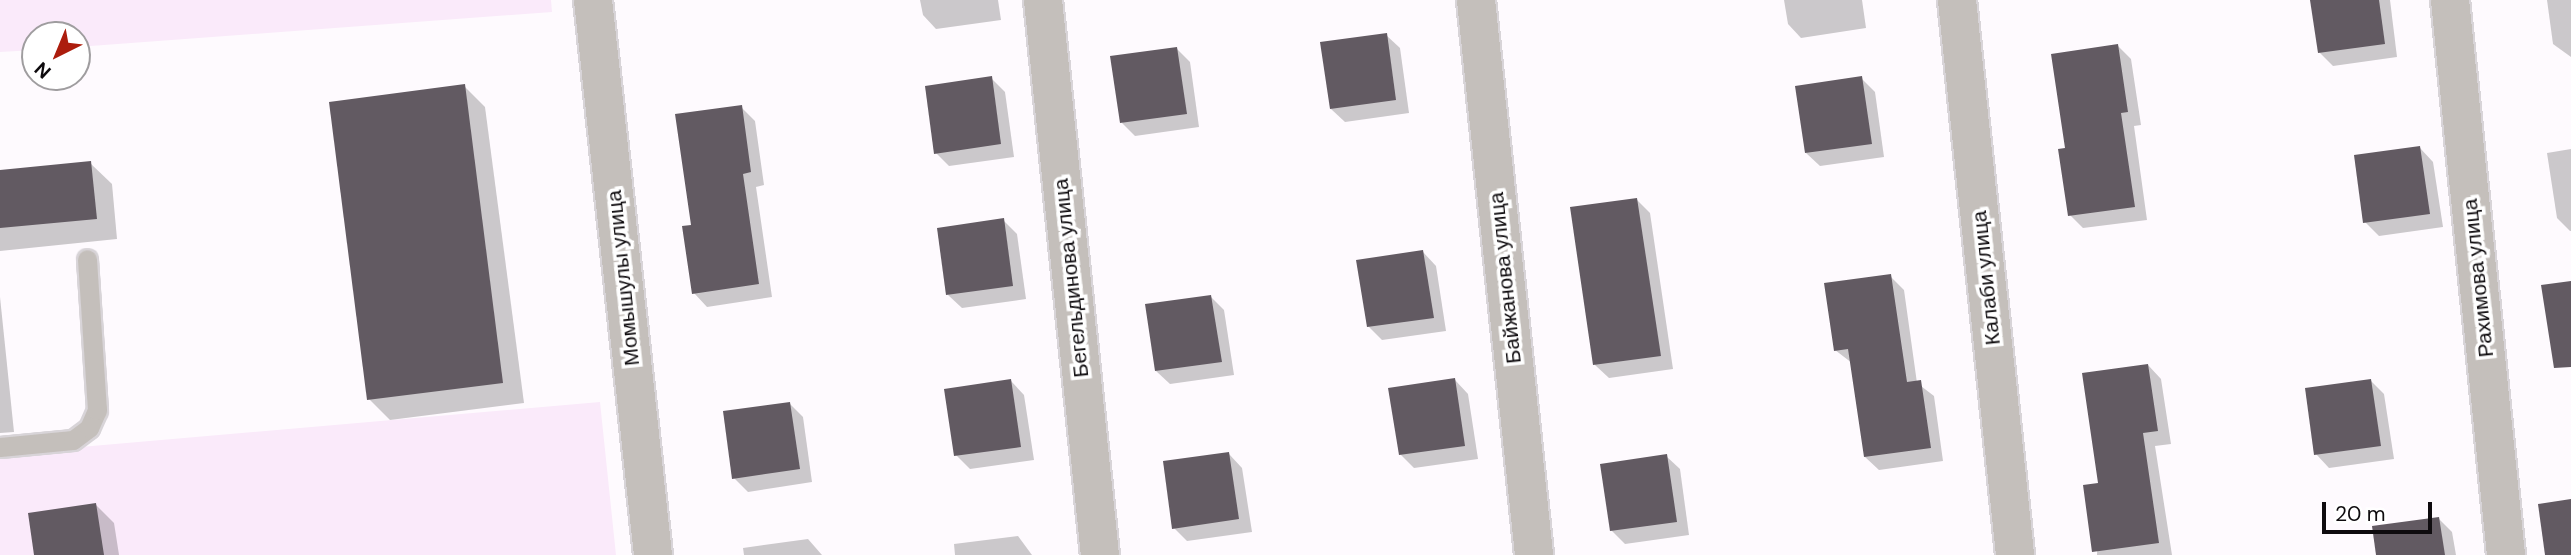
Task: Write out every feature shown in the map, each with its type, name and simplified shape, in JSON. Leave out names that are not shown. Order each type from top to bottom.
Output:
[{"type":"street","name":"Момышулы улица","points":[[593,0],[653,555]]},
{"type":"street","name":"Бегельдинова улица","points":[[1043,0],[1100,555]]},
{"type":"street","name":"Байжанова улица","points":[[1476,0],[1534,555]]},
{"type":"street","name":"Калаби улица","points":[[1957,0],[2015,555]]},
{"type":"street","name":"Рахимова улица","points":[[2450,0],[2506,555]]},
{"type":"lane","points":[[0,447],[73,440],[89,428],[97,410],[87,259]]},
{"type":"shaded area","points":[[0,0],[551,0],[552,12],[91,46],[91,21],[21,21],[21,51],[0,52]]},
{"type":"shaded area","points":[[600,402],[616,555],[0,555],[0,454]]},
{"type":"building","points":[[2310,0],[2379,0],[2385,44],[2318,53]]},
{"type":"building","points":[[1387,33],[1396,100],[1330,109],[1320,42]]},
{"type":"building","points":[[2118,44],[2128,112],[2121,113],[2135,207],[2068,216],[2058,149],[2065,148],[2051,54]]},
{"type":"building","points":[[1177,47],[1187,114],[1120,123],[1110,56]]},
{"type":"building","points":[[992,76],[1001,144],[934,154],[925,86]]},
{"type":"building","points":[[1862,76],[1872,144],[1805,153],[1795,86]]},
{"type":"building","points":[[465,84],[503,383],[367,400],[329,102]]},
{"type":"building","points":[[742,105],[751,172],[743,174],[759,284],[692,294],[682,226],[691,225],[675,114]]},
{"type":"building","points":[[2420,146],[2430,214],[2363,223],[2354,155]]},
{"type":"building","points":[[91,161],[97,219],[0,228],[0,170]]},
{"type":"building","points":[[1637,198],[1661,356],[1593,365],[1570,207]]},
{"type":"building","points":[[1004,218],[1013,286],[946,295],[937,228]]},
{"type":"building","points":[[1423,250],[1434,318],[1367,327],[1356,260]]},
{"type":"building","points":[[1891,274],[1907,382],[1921,380],[1931,448],[1864,457],[1848,349],[1834,351],[1824,283]]},
{"type":"building","points":[[2571,281],[2571,367],[2554,368],[2541,285]]},
{"type":"building","points":[[1211,295],[1222,362],[1155,371],[1145,304]]},
{"type":"building","points":[[2148,364],[2158,431],[2143,433],[2159,543],[2092,552],[2083,485],[2098,483],[2082,373]]},
{"type":"building","points":[[1455,378],[1465,446],[1399,455],[1388,388]]},
{"type":"building","points":[[1011,379],[1021,447],[954,456],[944,389]]},
{"type":"building","points":[[2371,379],[2381,446],[2314,455],[2305,388]]},
{"type":"building","points":[[790,402],[800,469],[732,479],[723,411]]},
{"type":"building","points":[[1229,452],[1239,519],[1172,529],[1163,461]]},
{"type":"building","points":[[1667,454],[1677,522],[1610,531],[1600,464]]},
{"type":"building","points":[[2571,499],[2571,555],[2545,555],[2538,504]]},
{"type":"building","points":[[96,503],[104,555],[34,555],[28,513]]},
{"type":"building","points":[[2439,517],[2445,555],[2376,555],[2372,526]]}]
